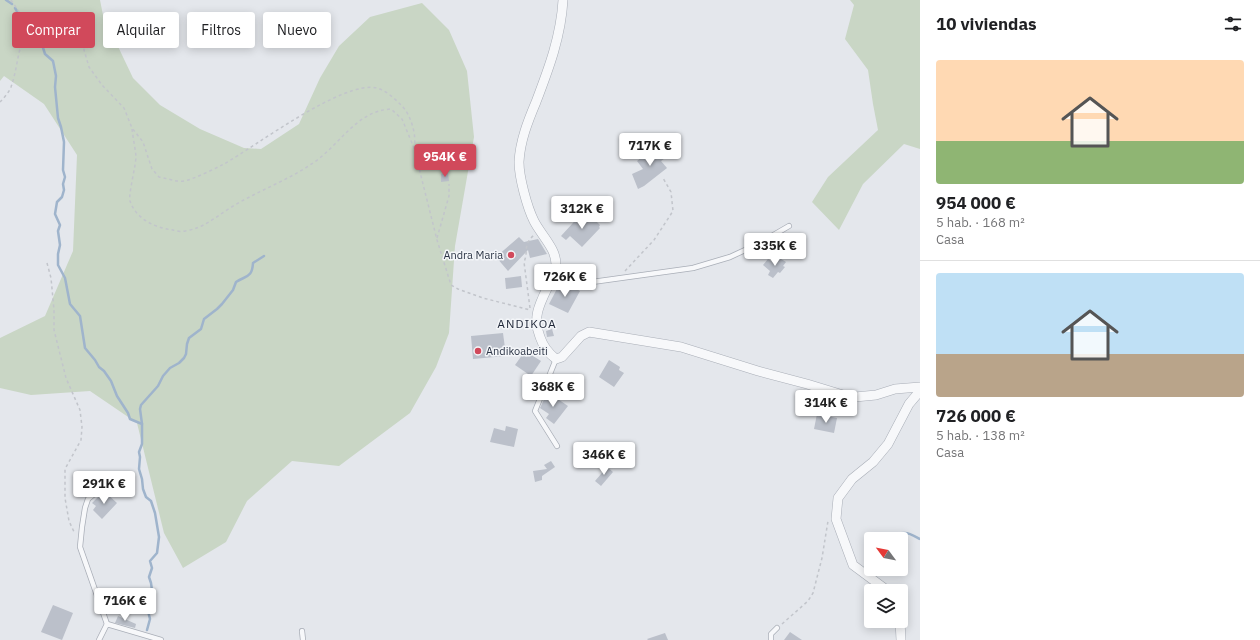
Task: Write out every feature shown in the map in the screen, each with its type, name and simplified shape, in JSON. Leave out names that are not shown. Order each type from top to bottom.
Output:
[{"type":"street","points":[[564,0],[562,18],[553,56],[522,137],[519,162],[520,176],[533,220],[554,253],[556,266],[554,275],[537,312],[536,322],[543,344],[550,354],[556,359],[562,357],[581,336],[590,332],[681,347],[843,395],[856,397],[876,395],[895,389],[920,387]]},
{"type":"street","points":[[879,584],[853,565],[836,519],[838,498],[852,479],[873,462],[888,444],[909,404],[920,392]]},
{"type":"street","points":[[901,628],[902,640]]},
{"type":"lane","points":[[554,275],[585,283],[693,268],[730,258],[789,226]]},
{"type":"lane","points":[[556,359],[535,411],[557,446]]},
{"type":"lane","points":[[99,640],[107,624],[80,547],[84,514],[88,499],[104,486]]},
{"type":"lane","points":[[107,624],[161,640]]},
{"type":"lane","points":[[770,640],[772,634],[777,628]]},
{"type":"lane","points":[[302,631],[303,640]]},
{"type":"path","points":[[11,0],[18,12]]},
{"type":"path","points":[[0,102],[11,88],[20,48]]},
{"type":"path","points":[[84,48],[89,67],[124,108],[132,128],[136,156],[134,178],[129,199],[133,208],[144,220],[160,228],[183,232],[206,225],[230,208],[296,175],[315,162],[354,125],[368,115],[382,110],[391,110],[402,118],[414,148],[437,240],[451,285],[483,298],[530,310],[524,262],[527,256],[525,249],[529,240],[540,230]]},
{"type":"path","points":[[132,128],[143,142],[152,169],[159,177],[172,179],[178,182],[190,180],[224,164],[323,102],[348,92],[367,88],[378,88],[392,96],[404,108],[409,118],[416,141],[414,148]]},
{"type":"path","points":[[619,274],[626,270],[654,240],[673,211],[671,192],[663,178]]},
{"type":"path","points":[[437,240],[449,196],[449,184]]},
{"type":"path","points":[[47,263],[51,278],[54,330],[66,378],[80,410],[82,427],[81,440],[65,469],[65,498],[70,522],[75,534]]},
{"type":"path","points":[[777,628],[808,601],[813,593],[822,558],[827,522],[830,517]]},
{"type":"green space","points":[[0,0],[100,0],[103,15],[103,48],[119,48],[133,78],[160,105],[200,129],[244,148],[261,149],[299,124],[320,78],[339,46],[370,17],[422,3],[449,30],[467,71],[474,137],[455,246],[449,333],[436,367],[410,413],[339,466],[292,461],[247,501],[226,542],[183,568],[164,533],[137,423],[90,391],[31,395],[0,388],[0,338],[45,316],[73,251],[77,155],[44,104],[4,76],[0,81]]},
{"type":"green space","points":[[850,0],[920,0],[920,149],[904,144],[863,184],[839,230],[812,202],[828,177],[878,130],[868,70],[845,39],[854,5]]},
{"type":"building","points":[[659,144],[668,156],[661,161],[667,168],[638,189],[632,174],[643,169],[637,161]]},
{"type":"building","points":[[448,173],[449,181],[441,182],[441,174]]},
{"type":"building","points":[[583,212],[593,222],[595,220],[600,225],[600,228],[582,247],[570,236],[566,240],[561,236]]},
{"type":"building","name":"Andra Maria","points":[[519,237],[524,242],[538,239],[547,254],[530,258],[528,250],[508,271],[496,257]]},
{"type":"building","points":[[778,257],[786,262],[783,266],[785,267],[773,278],[768,275],[770,271],[763,265],[768,259],[774,263]]},
{"type":"building","points":[[521,276],[522,287],[506,289],[505,278]]},
{"type":"building","points":[[559,285],[567,289],[569,285],[580,291],[568,313],[549,304]]},
{"type":"building","points":[[552,329],[554,336],[547,337],[546,331]]},
{"type":"building","points":[[503,333],[506,356],[473,359],[471,336]]},
{"type":"building","name":"ANDIKOA","points":[[525,351],[541,361],[531,376],[515,365]]},
{"type":"building","points":[[609,360],[620,367],[619,370],[624,373],[614,387],[599,377]]},
{"type":"building","points":[[547,393],[568,406],[554,424],[546,418],[549,414],[540,408]]},
{"type":"building","points":[[817,414],[837,418],[834,433],[814,429]]},
{"type":"building","points":[[506,426],[518,429],[514,447],[490,442],[494,428],[505,431]]},
{"type":"building","points":[[551,461],[555,467],[542,476],[542,480],[535,482],[533,471],[547,469],[544,465]]},
{"type":"building","points":[[607,467],[613,472],[601,486],[595,481]]},
{"type":"building","points":[[104,491],[117,503],[102,519],[93,510],[96,506],[92,503]]},
{"type":"building","points":[[53,605],[73,613],[62,640],[41,632]]},
{"type":"building","points":[[118,616],[136,624],[135,628],[115,623]]},
{"type":"building","points":[[790,632],[802,640],[784,640]]},
{"type":"building","points":[[665,633],[668,640],[647,639]]},
{"type":"waterway","points":[[6,0],[12,4]]},
{"type":"waterway","points":[[15,8],[17,12]]},
{"type":"waterway","points":[[43,48],[45,54],[53,61],[56,76],[55,87],[58,118],[64,142],[64,190],[62,197],[57,202],[55,214],[60,225],[58,231],[60,245],[58,265],[65,278],[70,304],[80,316],[85,348],[111,381],[117,396],[128,413],[130,419],[142,424],[142,444],[139,452],[139,469],[143,489],[146,497],[151,501],[155,513],[159,537],[157,553],[150,561],[152,568],[149,577],[152,590],[146,603],[150,619],[147,630]]},
{"type":"waterway","points":[[142,424],[140,409],[141,405],[158,386],[163,376],[170,368],[184,358],[189,338],[201,329],[204,319],[222,304],[233,290],[236,282],[250,274],[253,263],[264,256]]},
{"type":"waterway","points":[[908,533],[920,539]]},
{"type":"place","name":"Andra Maria","points":[[511,255]]},
{"type":"place","name":"Andikoabeiti","points":[[478,351]]},
{"type":"district","name":"ANDIKOA","points":[[527,323]]}]
